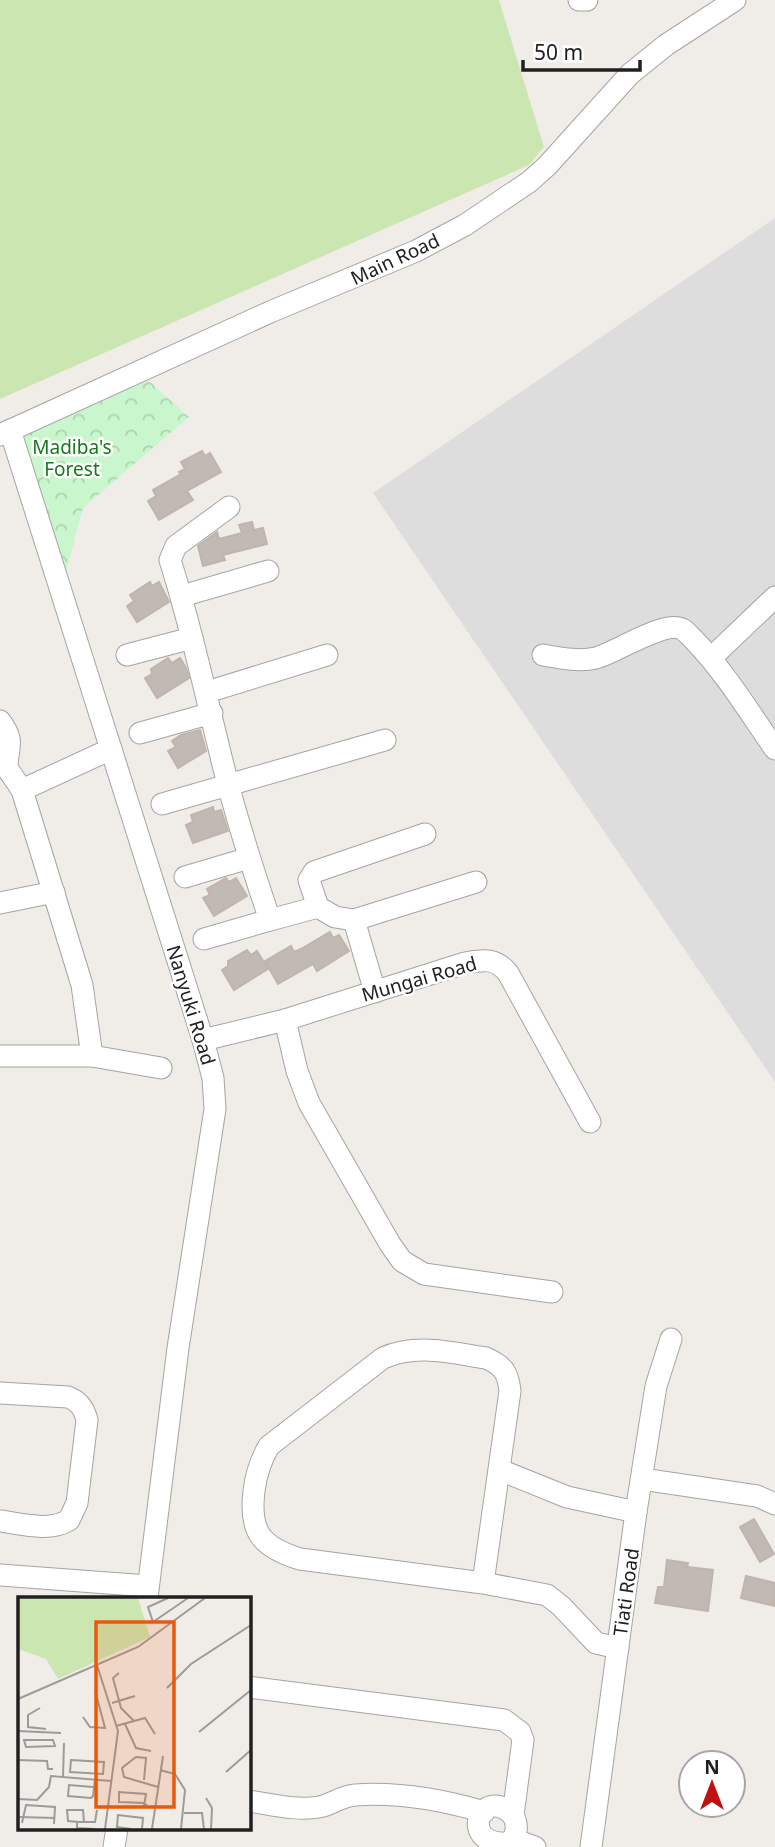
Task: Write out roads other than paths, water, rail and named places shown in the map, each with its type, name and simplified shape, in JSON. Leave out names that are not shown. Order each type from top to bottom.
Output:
[{"type":"street","points":[[579,0],[587,0]]},
{"type":"street","name":"Main Road","points":[[5,433],[270,312],[416,251],[465,225],[529,182],[547,166],[630,74],[666,45],[735,0]]},
{"type":"street","name":"Nanyuki Road","points":[[5,433],[111,749],[213,1078],[215,1109],[178,1348],[147,1592]]},
{"type":"street","points":[[229,507],[173,549],[170,560],[182,596],[249,858],[270,920]]},
{"type":"street","points":[[182,596],[268,571]]},
{"type":"street","points":[[711,658],[775,597]]},
{"type":"street","points":[[543,655],[564,659],[593,659],[619,650],[650,633],[670,627],[682,629],[711,658],[775,749]]},
{"type":"street","points":[[127,655],[192,638]]},
{"type":"street","points":[[140,733],[327,655]]},
{"type":"street","points":[[0,721],[10,745],[7,768],[22,790],[82,985],[92,1056]]},
{"type":"street","points":[[162,804],[385,740]]},
{"type":"street","points":[[22,790],[111,749]]},
{"type":"street","points":[[425,834],[314,872],[309,880],[318,908],[334,917],[354,920],[477,882]]},
{"type":"street","points":[[185,877],[249,858]]},
{"type":"street","points":[[0,903],[54,892]]},
{"type":"street","points":[[204,939],[318,908]]},
{"type":"street","points":[[354,920],[375,992]]},
{"type":"street","name":"Mungai Road","points":[[203,1040],[285,1020],[465,963],[496,961],[508,973],[590,1122]]},
{"type":"street","points":[[285,1020],[296,1071],[309,1103],[402,1261],[424,1274],[552,1292]]},
{"type":"street","points":[[0,1056],[92,1056],[161,1068]]},
{"type":"street","name":"Tiati Road","points":[[591,1847],[636,1512],[656,1386],[671,1339]]},
{"type":"street","points":[[483,1583],[510,1391],[504,1368],[486,1358],[408,1349],[383,1358],[270,1446],[260,1460],[251,1512],[255,1528],[264,1541],[278,1552],[300,1559],[483,1583],[551,1597],[596,1643],[618,1648]]},
{"type":"street","points":[[0,1392],[68,1397],[83,1408],[87,1420],[77,1503],[69,1520],[60,1525],[44,1526],[0,1521]]},
{"type":"street","points":[[500,1470],[567,1497],[636,1512]]},
{"type":"street","points":[[642,1479],[757,1496],[775,1504]]},
{"type":"street","points":[[0,1575],[147,1592]]},
{"type":"street","points":[[250,1687],[504,1720],[520,1732],[523,1740],[513,1815],[517,1827],[513,1839]]},
{"type":"street","points":[[250,1801],[310,1808],[321,1807],[346,1796],[376,1795],[442,1801],[484,1812]]},
{"type":"street","points":[[513,1815],[502,1807],[484,1812],[478,1823],[483,1840],[488,1844],[500,1845],[513,1839],[535,1847]]},
{"type":"street","points":[[114,1847],[117,1829]]},
{"type":"park label","name":"Madiba's Forest","points":[[72,458]]}]
